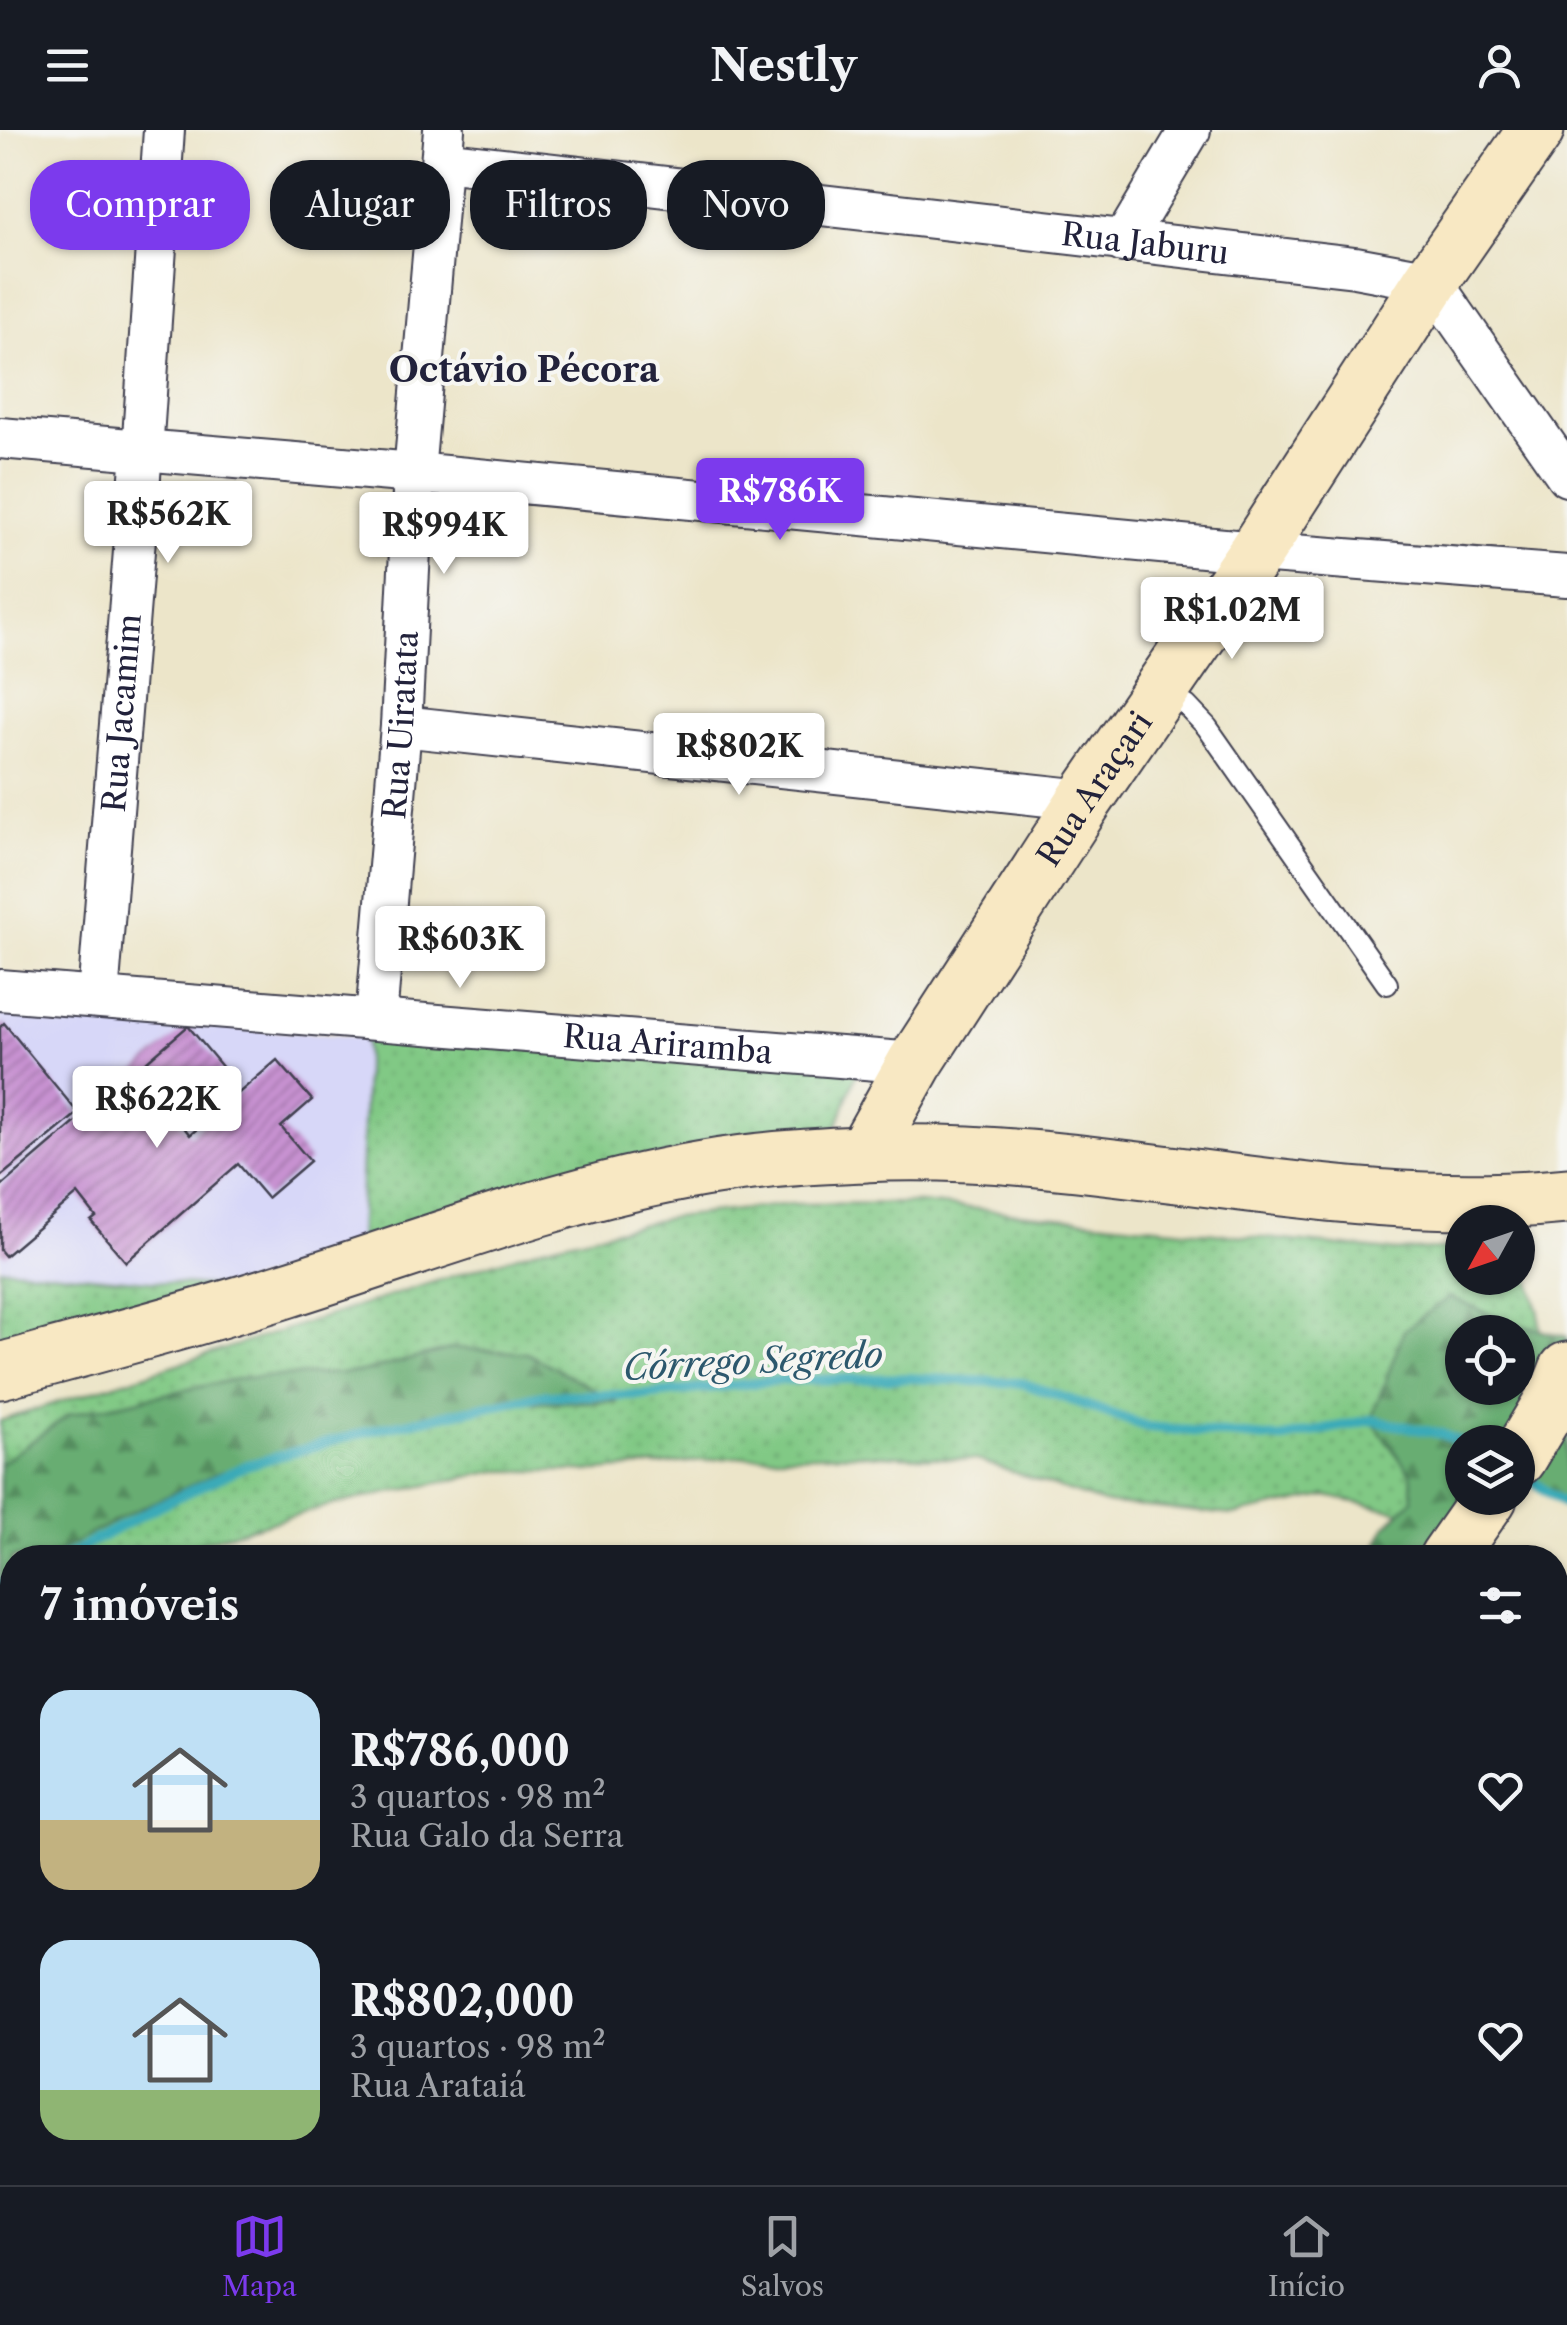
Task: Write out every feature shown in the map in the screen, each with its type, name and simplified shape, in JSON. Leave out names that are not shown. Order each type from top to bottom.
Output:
[{"type":"main road","name":"Rua Araçari","points":[[864,1154],[915,1064],[1085,800],[1256,552],[1431,281],[1536,130]]},
{"type":"main road","points":[[0,1370],[208,1315],[552,1204],[703,1169],[864,1154],[1018,1156],[1409,1201],[1496,1203],[1567,1196]]},
{"type":"main road","points":[[1535,1430],[1567,1370]]},
{"type":"main road","points":[[1457,1545],[1477,1515]]},
{"type":"street","name":"Rua Jacamim","points":[[98,996],[164,130]]},
{"type":"street","points":[[1123,242],[1190,130]]},
{"type":"street","name":"Rua Jaburu","points":[[443,145],[1123,242],[1355,267],[1431,281]]},
{"type":"street","name":"Rua Uiratata","points":[[376,1019],[402,726],[414,473],[443,145]]},
{"type":"street","points":[[1431,281],[1567,476]]},
{"type":"street","points":[[0,438],[1256,552],[1567,576]]},
{"type":"street","points":[[402,726],[1085,800]]},
{"type":"street","name":"Rua Ariramba","points":[[0,990],[915,1064]]},
{"type":"lane","points":[[1160,691],[1186,706],[1208,727],[1388,984]]},
{"type":"shaded area","points":[[0,1013],[366,1037],[359,1246],[229,1288],[0,1268]]},
{"type":"green space","points":[[366,1037],[861,1061],[837,1127],[718,1140],[359,1246]]},
{"type":"green space","points":[[921,1203],[1392,1251],[1445,1249],[1445,1295],[1534,1295],[1545,1384],[1526,1425],[1445,1425],[1445,1515],[1464,1515],[1467,1543],[1397,1511],[1326,1496],[1233,1515],[1103,1503],[977,1460],[862,1454],[738,1457],[601,1471],[497,1471],[335,1504],[195,1545],[0,1545],[0,1421],[546,1246],[673,1217],[791,1204]]},
{"type":"green space","points":[[0,1268],[229,1288],[0,1357]]},
{"type":"green space","points":[[1450,1297],[1491,1315],[1445,1315],[1445,1405],[1535,1405],[1535,1329],[1567,1337],[1567,1508],[1535,1486],[1535,1425],[1445,1425],[1445,1515],[1454,1515],[1440,1545],[1377,1545],[1386,1526],[1413,1499],[1411,1474],[1371,1420],[1404,1330]]},
{"type":"green space","points":[[454,1348],[527,1353],[618,1402],[514,1402],[352,1435],[218,1473],[71,1545],[0,1545],[0,1464],[70,1414],[242,1378],[362,1372]]},
{"type":"building","points":[[4,1023],[78,1113],[0,1177],[0,1027]]},
{"type":"building","points":[[188,1026],[224,1069],[172,1113],[190,1135],[277,1060],[312,1100],[281,1127],[310,1161],[267,1198],[238,1164],[126,1262],[91,1221],[96,1217],[78,1194],[5,1256],[0,1250],[0,1187]]},
{"type":"waterway","name":"Córrego Segredo","points":[[87,1545],[158,1506],[247,1465],[380,1428],[542,1395],[646,1395],[782,1380],[907,1378],[1022,1383],[1148,1427],[1279,1439],[1371,1420],[1445,1435]]},
{"type":"waterway","name":"Córrego Segredo","points":[[1535,1483],[1567,1506]]},
{"type":"district","name":"Octávio Pécora","points":[[524,369]]}]
